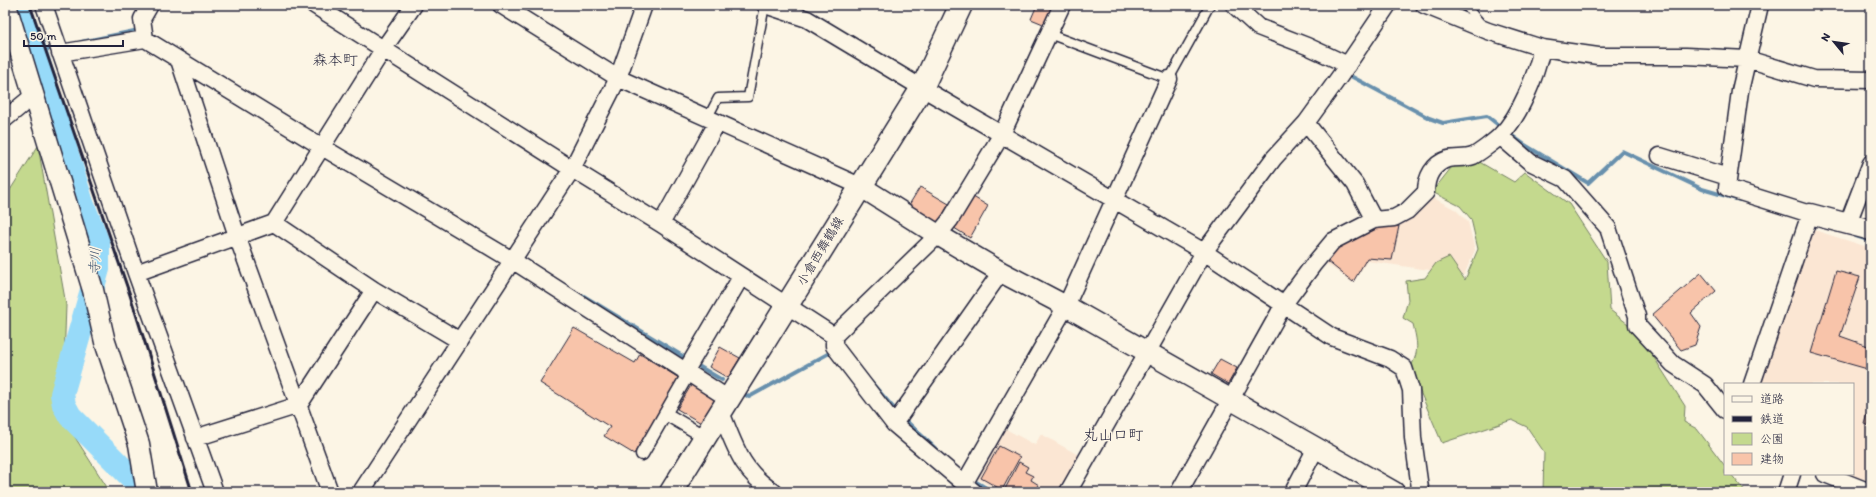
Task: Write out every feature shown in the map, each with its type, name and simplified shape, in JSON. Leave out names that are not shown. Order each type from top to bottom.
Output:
[{"type":"main road","name":"小倉西舞鶴線","points":[[671,492],[922,88],[961,5]]},
{"type":"street","points":[[44,5],[136,273],[215,492]]},
{"type":"street","points":[[314,5],[661,224],[787,307],[836,347],[899,418],[969,485],[976,465],[1066,306],[1169,79]]},
{"type":"street","points":[[136,273],[274,223],[384,48],[414,5]]},
{"type":"street","points":[[501,5],[618,78],[860,186],[938,235],[1001,272],[1066,306],[1146,353],[1394,492]]},
{"type":"street","points":[[361,492],[572,169],[618,78],[644,5]]},
{"type":"street","points":[[765,5],[807,19],[922,88],[1204,252],[1332,337],[1390,359],[1404,368],[1411,390],[1414,438],[1420,488],[1416,492]]},
{"type":"street","points":[[836,347],[950,220],[1002,134],[1062,5]]},
{"type":"street","points":[[1234,5],[1258,27],[1307,46],[1345,70]]},
{"type":"street","points":[[1068,492],[1204,252],[1274,158],[1306,123],[1345,70],[1388,5]]},
{"type":"street","points":[[1424,5],[1488,31],[1542,48],[1598,56],[1686,56],[1747,59],[1814,79],[1871,80]]},
{"type":"street","points":[[1760,5],[1740,91],[1726,188],[1810,214],[1871,230]]},
{"type":"street","points":[[8,14],[93,290],[105,342],[139,444],[147,492]]},
{"type":"street","points":[[60,53],[145,24],[179,60],[326,141],[512,260],[688,367],[725,405],[740,459],[764,489]]},
{"type":"street","points":[[1179,492],[1284,304],[1313,265],[1333,241],[1374,220],[1394,218],[1407,211],[1426,192],[1426,181],[1432,169],[1448,159],[1472,156],[1500,136],[1518,110],[1538,65],[1542,48]]},
{"type":"street","points":[[179,60],[237,236],[330,492]]},
{"type":"street","points":[[5,119],[34,95]]},
{"type":"street","points":[[661,224],[712,121]]},
{"type":"street","points":[[1306,123],[1356,184],[1374,220]]},
{"type":"street","points":[[1500,136],[1530,162],[1565,179],[1608,228],[1637,316],[1637,325],[1673,364],[1705,384],[1724,409]]},
{"type":"street","points":[[1660,156],[1728,177]]},
{"type":"street","points":[[1848,223],[1871,163]]},
{"type":"street","points":[[1752,383],[1810,214]]},
{"type":"street","points":[[274,223],[374,290],[460,341]]},
{"type":"street","points":[[899,418],[1001,272]]},
{"type":"street","points":[[642,454],[666,414],[688,367],[742,277]]},
{"type":"street","points":[[195,438],[299,405],[374,290]]},
{"type":"street","points":[[666,414],[705,437]]},
{"type":"street","points":[[1293,492],[1316,448]]},
{"type":"street","points":[[1786,492],[1792,475]]},
{"type":"street","points":[[1828,475],[1870,492]]},
{"type":"lane","points":[[712,121],[718,98],[748,97],[765,5]]},
{"type":"lane","points":[[1049,34],[1169,79],[1210,5]]},
{"type":"lane","points":[[1465,5],[1488,31]]},
{"type":"shaded area","points":[[1428,195],[1456,210],[1468,222],[1475,250],[1464,275],[1367,261],[1353,283],[1324,262],[1344,238]]},
{"type":"shaded area","points":[[1814,230],[1871,248],[1871,485],[1846,475],[1854,475],[1854,383],[1758,383]]},
{"type":"shaded area","points":[[1004,428],[1035,445],[1041,434],[1080,456],[1060,492],[1000,492],[976,478]]},
{"type":"green space","points":[[38,146],[66,305],[62,417],[110,492],[5,492],[5,198]]},
{"type":"green space","points":[[1476,160],[1514,182],[1525,172],[1569,204],[1607,262],[1610,310],[1637,331],[1685,406],[1684,422],[1697,429],[1724,465],[1724,475],[1732,475],[1745,492],[1543,492],[1544,452],[1527,427],[1512,420],[1442,443],[1410,368],[1417,346],[1416,336],[1413,324],[1403,318],[1408,300],[1406,281],[1425,278],[1436,263],[1449,257],[1465,280],[1478,249],[1471,219],[1460,206],[1432,192],[1451,168]]},
{"type":"building","points":[[1037,5],[1057,5],[1048,26],[1031,19]]},
{"type":"building","points":[[920,187],[949,204],[938,223],[909,205]]},
{"type":"building","points":[[970,195],[988,206],[970,238],[951,226]]},
{"type":"building","points":[[1399,226],[1392,260],[1367,258],[1353,282],[1327,261],[1345,240],[1373,227]]},
{"type":"building","points":[[1836,271],[1860,277],[1840,336],[1871,347],[1871,370],[1811,353]]},
{"type":"building","points":[[1701,273],[1716,291],[1691,313],[1701,327],[1695,345],[1681,350],[1652,315]]},
{"type":"building","points":[[574,328],[635,363],[640,354],[679,378],[634,454],[604,436],[610,427],[540,383]]},
{"type":"building","points":[[720,347],[740,358],[728,378],[709,367]]},
{"type":"building","points":[[1220,359],[1237,368],[1228,384],[1211,374]]},
{"type":"building","points":[[693,382],[719,397],[703,424],[677,409]]},
{"type":"building","points":[[1871,400],[1871,427],[1864,424]]},
{"type":"building","points":[[999,446],[1020,457],[1002,490],[981,478]]},
{"type":"building","points":[[1019,462],[1028,467],[1025,472],[1033,476],[1031,480],[1039,485],[1037,488],[1045,492],[1004,491]]},
{"type":"waterway","name":"寺川","points":[[17,5],[36,53],[82,203],[98,243],[98,269],[62,394],[64,405],[70,416],[146,492]]},
{"type":"waterway","points":[[81,42],[139,30]]},
{"type":"waterway","points":[[36,53],[55,47]]},
{"type":"waterway","points":[[1345,73],[1429,118],[1443,123],[1487,116],[1502,128]]},
{"type":"waterway","points":[[1507,132],[1525,145],[1588,183],[1622,151],[1702,189],[1740,200]]},
{"type":"waterway","points":[[1856,236],[1871,241]]},
{"type":"waterway","points":[[582,295],[689,360]]},
{"type":"waterway","points":[[741,392],[749,397],[833,351]]},
{"type":"waterway","points":[[695,364],[722,380]]},
{"type":"waterway","points":[[871,382],[898,413]]},
{"type":"waterway","points":[[903,418],[937,450]]},
{"type":"waterway","points":[[971,479],[993,492]]},
{"type":"railway","points":[[30,5],[130,295],[192,492]]},
{"type":"district","name":"森本町","points":[[335,60]]},
{"type":"district","name":"丸山口町","points":[[1113,435]]}]
